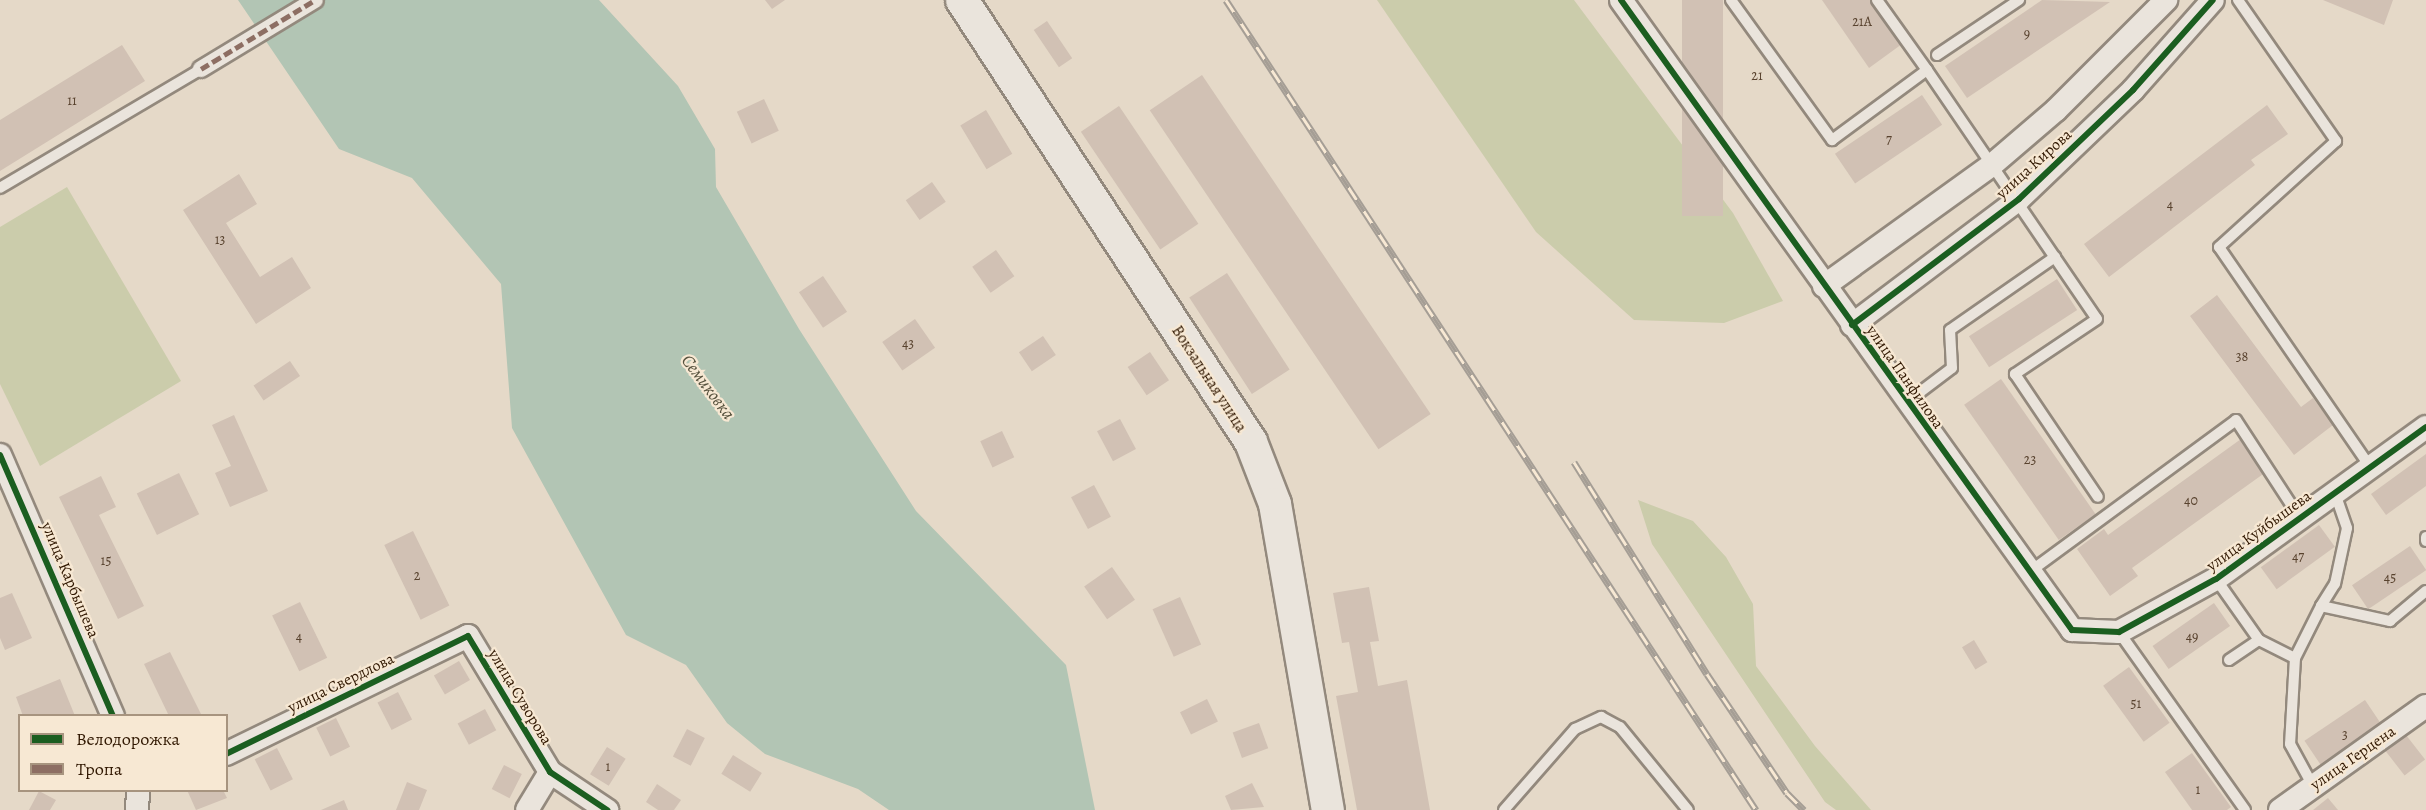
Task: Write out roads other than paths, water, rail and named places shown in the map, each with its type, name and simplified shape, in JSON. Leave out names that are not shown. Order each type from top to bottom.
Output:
[{"type":"main road","name":"Вокзальная улица","points":[[962,0],[1251,442],[1275,504],[1328,810]]},
{"type":"street","points":[[201,69],[315,0]]},
{"type":"street","name":"улица Панфилова","points":[[1621,0],[2028,573],[2072,630],[2096,634]]},
{"type":"street","name":"улица Кирова","points":[[1824,286],[1993,164],[2056,110],[2166,0]]},
{"type":"street","name":"улица Кирова","points":[[1852,326],[2019,199],[2133,90],[2213,0]]},
{"type":"street","name":"улица Куйбышева","points":[[2096,634],[2119,632],[2216,579],[2425,429]]},
{"type":"street","name":"улица Карбышева","points":[[0,455],[112,714]]},
{"type":"street","name":"улица Свердлова","points":[[228,753],[468,636]]},
{"type":"street","name":"улица Суворова","points":[[468,636],[550,772]]},
{"type":"street","name":"улица Герцена","points":[[2280,810],[2426,706]]},
{"type":"street","points":[[527,810],[550,772],[607,810]]},
{"type":"lane","points":[[1731,0],[1832,140],[1927,70]]},
{"type":"lane","points":[[1877,0],[2019,199],[2097,319],[2015,374],[2098,497]]},
{"type":"lane","points":[[1937,55],[2019,0]]},
{"type":"lane","points":[[2238,0],[2336,141],[2219,247],[2370,467]]},
{"type":"lane","points":[[0,188],[201,69]]},
{"type":"lane","points":[[1907,402],[1952,368],[1950,330],[2055,257]]},
{"type":"lane","points":[[2028,573],[2236,420],[2300,518]]},
{"type":"lane","points":[[2313,786],[2290,744],[2295,658],[2320,606],[2335,584],[2347,528],[2335,492]]},
{"type":"lane","points":[[2216,579],[2259,639],[2295,658]]},
{"type":"lane","points":[[2320,606],[2390,621],[2426,591]]},
{"type":"lane","points":[[2119,632],[2245,810]]},
{"type":"lane","points":[[2229,660],[2259,639]]},
{"type":"lane","points":[[1504,810],[1575,729],[1601,717],[1620,727],[1688,810]]},
{"type":"water","name":"Семиковка","points":[[238,0],[599,0],[678,86],[715,149],[716,187],[799,329],[916,511],[1066,665],[1095,810],[889,810],[858,789],[765,754],[727,723],[686,665],[626,635],[512,428],[501,284],[412,178],[339,149]]},
{"type":"railway","points":[[1226,0],[1756,810]]},
{"type":"railway","points":[[1574,462],[1707,674],[1787,793],[1804,810]]}]
